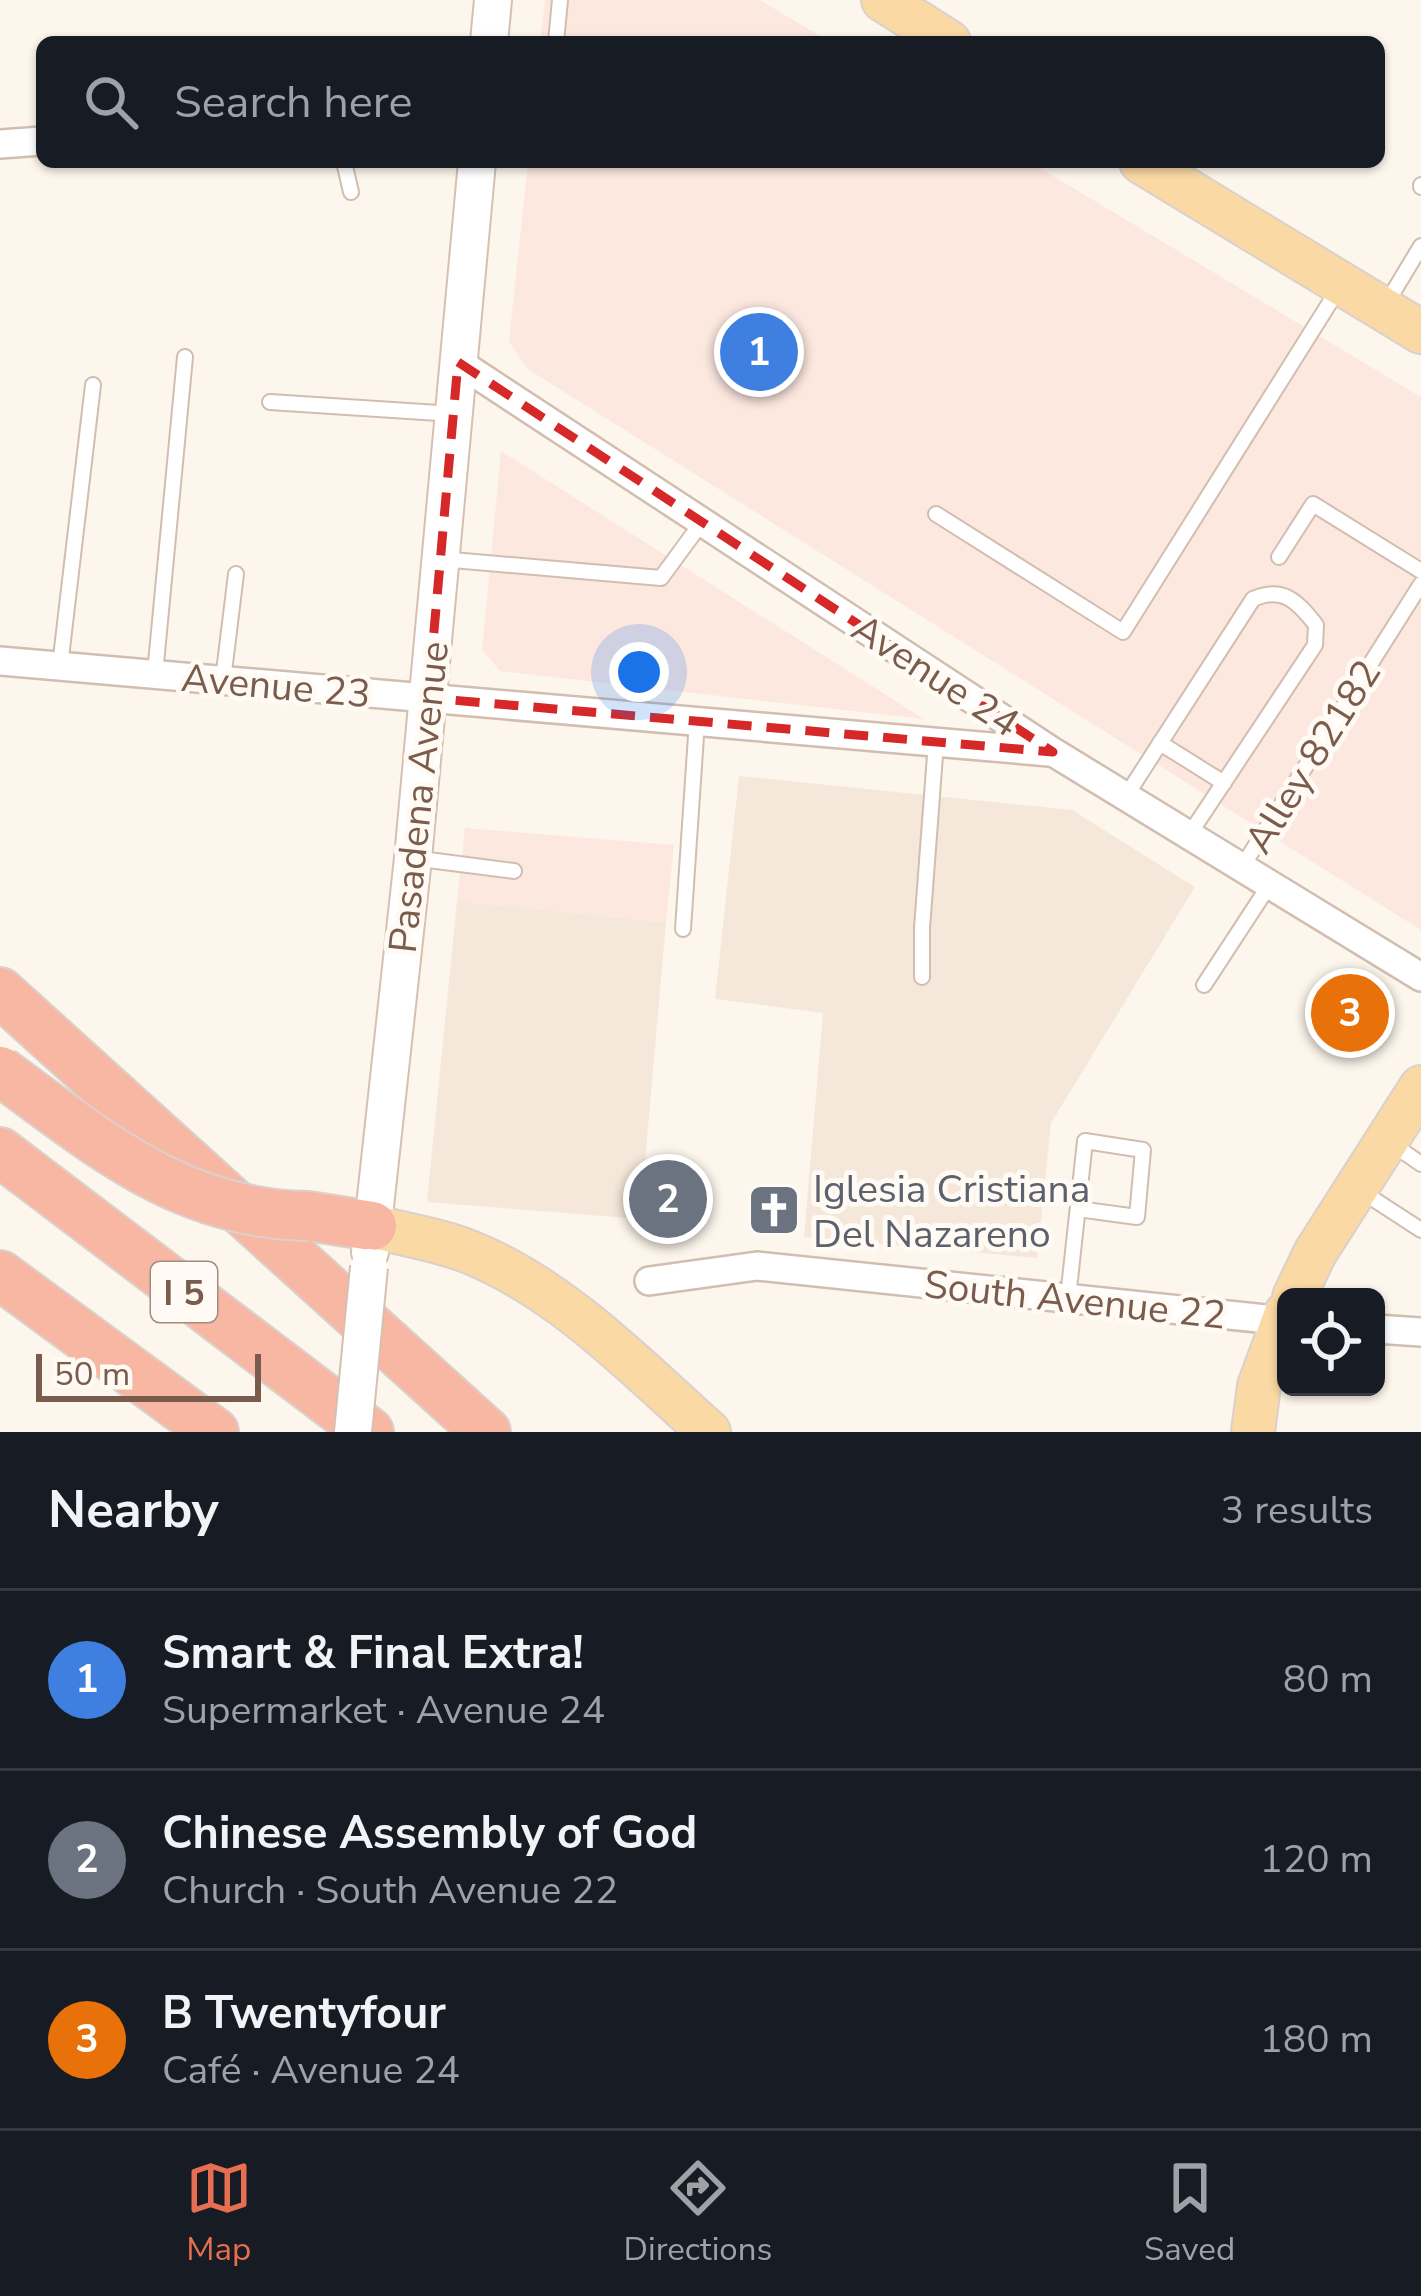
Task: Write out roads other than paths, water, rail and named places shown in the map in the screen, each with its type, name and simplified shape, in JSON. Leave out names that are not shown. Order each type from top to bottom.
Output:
[{"type":"highway","points":[[0,992],[486,1432]]},
{"type":"highway","points":[[0,1072],[122,1160],[182,1192],[230,1209],[308,1216],[371,1247]]},
{"type":"highway","name":"I 5","points":[[0,1152],[369,1432]]},
{"type":"highway","name":"I 5","points":[[0,1275],[214,1432]]},
{"type":"main road","points":[[490,36],[493,0]]},
{"type":"main road","points":[[883,0],[940,36]]},
{"type":"main road","name":"Pasadena Avenue","points":[[353,1432],[413,859],[476,168]]},
{"type":"main road","points":[[1151,168],[1421,332]]},
{"type":"main road","points":[[1299,1288],[1315,1253],[1357,1189],[1404,1152],[1421,1087]]},
{"type":"main road","points":[[371,1247],[469,1251],[517,1276],[582,1320],[710,1432]]},
{"type":"main road","points":[[1253,1432],[1259,1386],[1277,1339]]},
{"type":"street","points":[[0,144],[36,141]]},
{"type":"street","name":"Avenue 24","points":[[458,362],[1054,752],[1421,977]]},
{"type":"street","name":"Avenue 23","points":[[0,661],[1054,752]]},
{"type":"street","name":"South Avenue 22","points":[[649,1281],[757,1266],[1068,1298],[1277,1312]]},
{"type":"street","points":[[1385,1330],[1421,1333]]},
{"type":"lane","points":[[557,36],[560,0]]},
{"type":"lane","points":[[345,168],[351,192]]},
{"type":"lane","points":[[1384,308],[1421,246]]},
{"type":"lane","points":[[936,514],[1123,632],[1342,284]]},
{"type":"lane","points":[[155,674],[185,358]]},
{"type":"lane","points":[[60,666],[93,386]]},
{"type":"lane","points":[[270,402],[454,414]]},
{"type":"lane","points":[[1279,557],[1313,504],[1421,572]]},
{"type":"lane","points":[[441,559],[661,578],[702,522]]},
{"type":"lane","points":[[223,680],[236,574]]},
{"type":"lane","name":"Alley 82182","points":[[1242,867],[1421,584]]},
{"type":"lane","points":[[1126,796],[1253,599],[1269,592],[1283,593],[1316,625],[1315,646],[1190,835]]},
{"type":"lane","points":[[683,929],[697,721]]},
{"type":"lane","points":[[922,977],[936,742]]},
{"type":"lane","points":[[1160,743],[1224,782]]},
{"type":"lane","points":[[413,859],[514,871]]},
{"type":"lane","points":[[1204,986],[1270,884]]},
{"type":"lane","points":[[1068,1298],[1084,1141],[1143,1150],[1136,1217],[1078,1209]]},
{"type":"lane","points":[[1357,1189],[1421,1229]]},
{"type":"place","name":"Smart & Final Extra!","points":[[759,352]]},
{"type":"place","name":"B Twentyfour","points":[[1350,1013]]},
{"type":"place","name":"Chinese Assembly of God","points":[[668,1199]]},
{"type":"place","name":"Iglesia Cristiana Del Nazareno","points":[[774,1210]]}]
